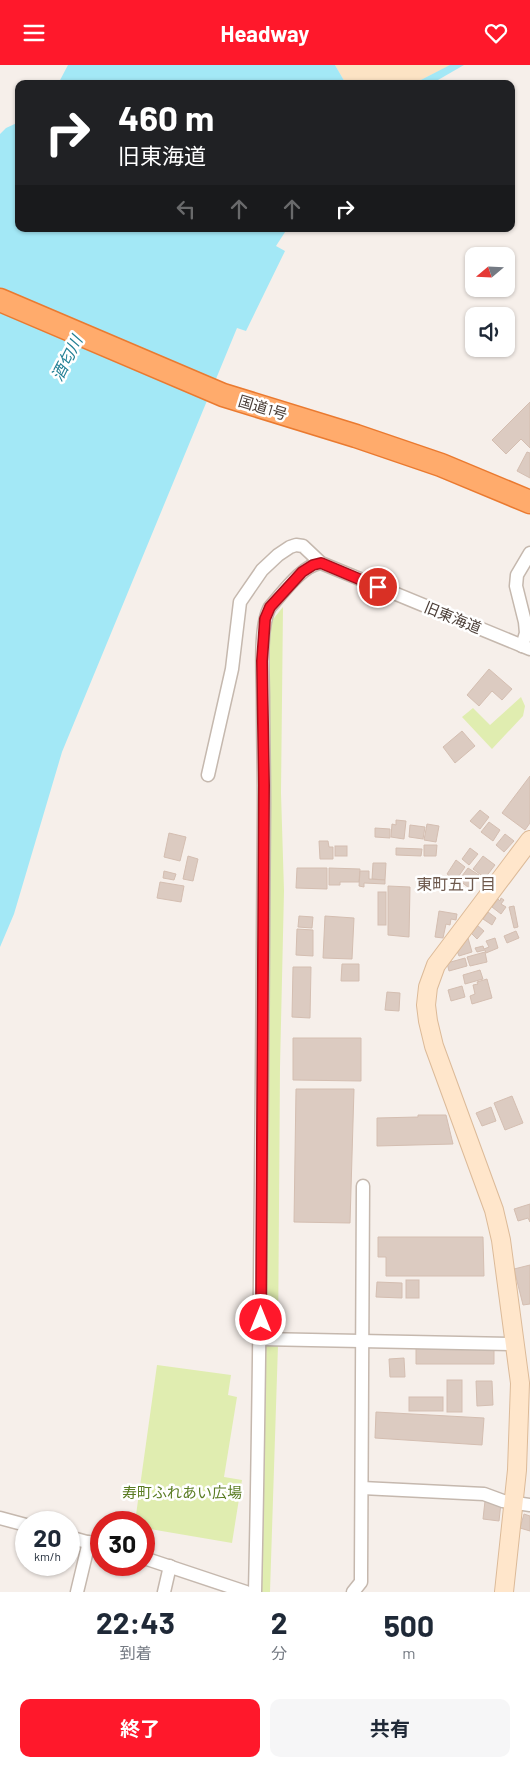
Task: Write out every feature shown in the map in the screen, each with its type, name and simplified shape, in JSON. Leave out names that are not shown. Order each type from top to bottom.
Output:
[{"type":"highway","name":"国道1号","points":[[0,299],[223,395],[441,465],[530,503]]},
{"type":"street","points":[[208,775],[232,669],[240,602],[262,570],[290,547],[296,545],[303,546],[321,563]]},
{"type":"street","points":[[526,647],[526,622],[516,586],[517,575],[530,553]]},
{"type":"street","points":[[256,1592],[261,1339],[264,785],[262,661],[265,619],[270,607],[302,572],[313,565],[321,563]]},
{"type":"street","name":"旧東海道","points":[[321,563],[526,647]]},
{"type":"street","points":[[504,1592],[522,1503],[518,1456],[525,1385],[514,1344],[500,1240],[494,1210],[434,1047],[426,1005],[428,987],[436,965],[530,840]]},
{"type":"street","points":[[353,1592],[360,1582],[363,1186]]},
{"type":"street","points":[[261,1339],[514,1344]]},
{"type":"street","points":[[362,1488],[484,1495],[503,1501],[522,1503]]},
{"type":"street","points":[[0,1518],[15,1522]]},
{"type":"street","points":[[77,1592],[89,1542],[80,1540]]},
{"type":"street","points":[[155,1561],[246,1592]]},
{"type":"street","points":[[164,1592],[170,1566]]},
{"type":"green space","points":[[283,607],[281,793],[284,891],[280,1067],[278,1345],[270,1592],[258,1592],[270,801],[270,623]]},
{"type":"green space","points":[[521,697],[525,706],[523,716],[492,749],[462,717],[473,708],[490,725]]},
{"type":"green space","name":"寿町ふれあい広場","points":[[157,1365],[231,1375],[228,1395],[237,1397],[224,1477],[242,1480],[232,1543],[155,1530],[155,1511],[137,1511]]},
{"type":"sand","points":[[335,65],[451,65],[421,80],[344,80]]},
{"type":"water","points":[[68,65],[335,65],[344,80],[60,80]]},
{"type":"water","points":[[450,65],[464,65],[438,80],[421,80]]},
{"type":"water","name":"酒匂川","points":[[15,124],[15,232],[285,232],[276,246],[285,251],[246,331],[237,328],[62,752],[14,914],[0,947],[0,134],[6,128]]},
{"type":"building","points":[[530,402],[530,448],[521,439],[506,454],[492,440]]},
{"type":"building","points":[[527,452],[530,453],[530,478],[517,471]]},
{"type":"building","points":[[489,669],[512,689],[502,700],[492,691],[479,706],[467,695]]},
{"type":"building","points":[[462,731],[475,746],[455,763],[443,747]]},
{"type":"building","points":[[530,776],[530,823],[525,830],[502,813]]},
{"type":"building","points":[[480,810],[489,817],[480,829],[470,821]]},
{"type":"building","points":[[396,820],[406,821],[404,839],[391,837],[392,824],[396,825]]},
{"type":"building","points":[[489,822],[500,830],[493,841],[481,832]]},
{"type":"building","points":[[427,824],[439,826],[436,842],[424,840]]},
{"type":"building","points":[[410,825],[425,827],[423,839],[409,837]]},
{"type":"building","points":[[375,828],[390,829],[390,838],[375,837]]},
{"type":"building","points":[[169,833],[186,837],[180,861],[164,857]]},
{"type":"building","points":[[505,834],[514,841],[504,852],[496,845]]},
{"type":"building","points":[[319,841],[328,841],[329,847],[333,847],[333,859],[320,859]]},
{"type":"building","points":[[424,845],[437,845],[436,856],[424,856]]},
{"type":"building","points":[[335,846],[347,846],[347,856],[335,856]]},
{"type":"building","points":[[396,848],[422,849],[421,856],[396,855]]},
{"type":"building","points":[[470,848],[478,854],[469,865],[462,859]]},
{"type":"building","points":[[188,856],[198,859],[193,881],[183,879]]},
{"type":"building","points":[[483,856],[495,865],[485,878],[473,869]]},
{"type":"building","points":[[456,860],[465,867],[456,880],[447,874]]},
{"type":"building","points":[[373,863],[386,863],[385,880],[372,879]]},
{"type":"building","points":[[297,868],[327,868],[327,889],[296,888]]},
{"type":"building","points":[[329,868],[360,869],[359,882],[340,882],[340,885],[329,885]]},
{"type":"building","points":[[468,868],[479,875],[469,888],[459,880]]},
{"type":"building","points":[[164,871],[176,874],[174,880],[163,878]]},
{"type":"building","points":[[360,871],[369,871],[369,879],[385,880],[385,884],[364,883],[364,887],[359,886]]},
{"type":"building","points":[[160,882],[184,886],[181,902],[157,898]]},
{"type":"building","points":[[388,886],[410,887],[409,937],[388,935]]},
{"type":"building","points":[[378,892],[386,892],[386,925],[378,925]]},
{"type":"building","points":[[501,898],[504,900],[501,904],[506,907],[501,914],[492,907]]},
{"type":"building","points":[[514,906],[518,927],[514,928],[509,907]]},
{"type":"building","points":[[439,911],[457,914],[456,920],[451,919],[450,925],[446,924],[443,938],[435,937]]},
{"type":"building","points":[[488,912],[496,918],[492,925],[483,919]]},
{"type":"building","points":[[299,916],[313,917],[312,928],[298,927]]},
{"type":"building","points":[[325,916],[354,918],[352,959],[323,958]]},
{"type":"building","points":[[477,925],[484,931],[477,939],[471,933]]},
{"type":"building","points":[[297,929],[313,930],[313,956],[296,955]]},
{"type":"building","points":[[516,931],[519,938],[507,943],[504,936]]},
{"type":"building","points":[[468,938],[472,952],[459,956],[457,951]]},
{"type":"building","points":[[495,938],[498,948],[486,953],[485,950],[477,952],[475,948],[483,946],[484,949],[489,947],[486,941]]},
{"type":"building","points":[[485,952],[487,962],[470,966],[467,957]]},
{"type":"building","points":[[465,958],[467,966],[449,971],[447,963]]},
{"type":"building","points":[[342,964],[359,964],[359,981],[341,981]]},
{"type":"building","points":[[293,967],[311,967],[310,1018],[292,1017]]},
{"type":"building","points":[[480,970],[483,979],[465,984],[463,975]]},
{"type":"building","points":[[487,979],[492,998],[472,1004],[470,996],[475,994],[473,985]]},
{"type":"building","points":[[462,986],[465,997],[451,1001],[448,990]]},
{"type":"building","points":[[387,992],[400,993],[399,1011],[385,1010]]},
{"type":"building","points":[[293,1038],[361,1038],[361,1081],[293,1080]]},
{"type":"building","points":[[296,1089],[354,1089],[350,1223],[294,1222]]},
{"type":"building","points":[[512,1096],[523,1123],[505,1130],[494,1103]]},
{"type":"building","points":[[491,1107],[496,1121],[482,1126],[476,1113]]},
{"type":"building","points":[[418,1115],[446,1115],[453,1144],[377,1146],[377,1118],[418,1117]]},
{"type":"building","points":[[530,1204],[530,1222],[528,1218],[518,1221],[514,1209]]},
{"type":"building","points":[[378,1237],[483,1237],[484,1276],[386,1276],[386,1257],[378,1257]]},
{"type":"building","points":[[530,1265],[530,1304],[523,1305],[514,1269]]},
{"type":"building","points":[[406,1280],[419,1280],[419,1298],[406,1298]]},
{"type":"building","points":[[377,1282],[402,1283],[402,1298],[376,1297]]},
{"type":"building","points":[[416,1348],[494,1349],[494,1364],[416,1364]]},
{"type":"building","points":[[404,1358],[405,1377],[390,1377],[389,1359]]},
{"type":"building","points":[[447,1380],[462,1380],[462,1412],[447,1412]]},
{"type":"building","points":[[476,1381],[492,1381],[493,1405],[477,1406]]},
{"type":"building","points":[[409,1397],[443,1397],[443,1411],[409,1411]]},
{"type":"building","points":[[376,1412],[484,1418],[482,1445],[375,1438]]},
{"type":"building","points":[[485,1501],[501,1503],[499,1521],[483,1519]]},
{"type":"building","points":[[524,1514],[530,1516],[530,1531],[520,1528]]},
{"type":"district","name":"東町五丁目","points":[[456,883]]},
{"type":"route","points":[[261,1320],[264,785],[262,661],[265,619],[270,607],[302,572],[317,563],[378,587]]}]
